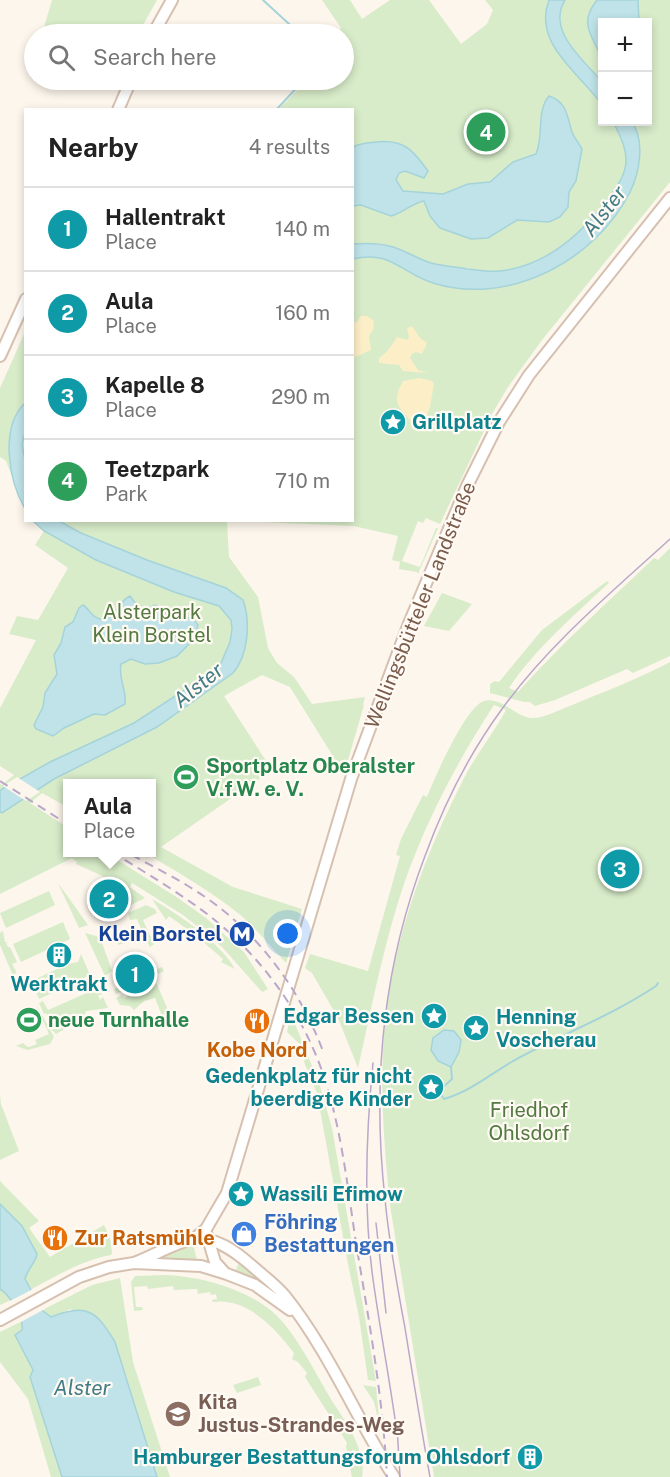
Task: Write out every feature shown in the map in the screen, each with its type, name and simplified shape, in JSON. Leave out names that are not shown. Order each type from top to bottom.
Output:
[{"type":"main road","points":[[159,24],[172,0]]},
{"type":"main road","points":[[119,108],[127,90]]},
{"type":"main road","name":"Wellingsbütteler Landstraße","points":[[134,1263],[207,1235],[227,1193],[351,779],[408,626],[471,476],[499,422],[529,375],[670,198]]},
{"type":"main road","points":[[0,356],[24,302]]},
{"type":"main road","points":[[207,1235],[238,1254],[283,1293],[304,1322],[354,1406],[373,1445],[394,1477]]},
{"type":"main road","points":[[207,1235],[217,1265],[227,1274]]},
{"type":"main road","points":[[2,1317],[91,1272],[134,1263],[201,1266],[227,1274],[255,1285],[304,1322]]},
{"type":"green space","points":[[52,0],[157,0],[144,24],[45,24]]},
{"type":"green space","points":[[322,0],[350,0],[362,19],[390,0],[429,0],[461,44],[487,24],[493,10],[485,0],[549,0],[547,4],[557,52],[598,100],[598,126],[615,126],[624,146],[626,164],[624,173],[613,193],[571,239],[545,257],[515,268],[491,271],[445,266],[431,263],[388,246],[354,244],[354,108],[280,108],[297,90],[354,90],[354,24],[338,24]]},
{"type":"green space","points":[[565,0],[670,0],[670,182],[542,340],[508,387],[492,414],[440,524],[426,518],[423,523],[418,521],[402,561],[420,567],[436,528],[438,528],[418,574],[399,569],[400,562],[392,560],[398,536],[353,526],[261,522],[354,522],[354,259],[378,258],[402,267],[493,286],[524,282],[572,258],[594,240],[613,218],[627,195],[636,172],[638,148],[634,126],[652,126],[652,18],[598,18],[598,78],[570,45],[561,23],[561,12]]},
{"type":"green space","points":[[24,334],[24,506],[6,461],[0,457],[0,388]]},
{"type":"green space","name":"Alsterpark Klein Borstel","points":[[34,522],[227,522],[229,557],[258,597],[268,648],[277,663],[294,677],[312,704],[365,697],[344,774],[290,687],[262,675],[224,696],[272,770],[161,847],[233,887],[302,909],[286,963],[238,913],[152,857],[156,857],[156,779],[63,779],[63,805],[42,793],[30,803],[63,824],[63,857],[112,857],[206,918],[244,952],[268,989],[262,992],[223,948],[183,915],[132,883],[130,887],[145,898],[127,907],[113,884],[101,875],[76,864],[77,862],[72,858],[0,894],[0,784],[2,785],[14,775],[0,766],[0,708],[36,640],[9,634],[17,616],[38,620],[68,568],[35,545],[44,531]]},
{"type":"green space","points":[[670,548],[670,656],[633,673],[627,669],[555,700],[535,706],[530,702],[490,693],[490,684],[495,681],[499,682],[542,630],[607,581],[609,583],[556,633],[519,674],[509,688],[518,692],[602,607],[654,558],[658,560]]},
{"type":"green space","points":[[442,593],[472,604],[449,631],[424,626]]},
{"type":"green space","name":"Friedhof Ohlsdorf","points":[[670,662],[670,1477],[434,1477],[390,1205],[382,1091],[385,1023],[389,991],[403,929],[424,868],[463,780],[506,710],[494,705],[444,790],[423,835],[405,881],[391,927],[358,1068],[338,1018],[312,973],[305,968],[310,954],[368,971],[400,856],[396,855],[401,839],[423,795],[427,797],[460,729],[477,706],[484,701],[496,701],[525,717],[540,717]]},
{"type":"green space","points":[[58,883],[88,925],[79,928]]},
{"type":"green space","points":[[49,891],[55,905],[6,928],[0,913]]},
{"type":"green space","points":[[152,899],[209,939],[235,969],[221,962],[223,959],[169,916],[166,920]]},
{"type":"green space","points":[[146,905],[155,909],[157,913],[143,920],[154,944],[150,947],[143,935],[119,945],[116,941],[141,929],[137,919],[130,920],[128,913]]},
{"type":"green space","points":[[63,922],[70,939],[21,962],[13,944]]},
{"type":"green space","points":[[3,931],[5,942],[8,942],[6,943],[17,962],[12,964],[16,971],[14,978],[0,945],[0,933]]},
{"type":"green space","points":[[85,933],[100,937],[112,971],[105,976]]},
{"type":"green space","points":[[81,954],[90,975],[39,999],[31,981],[68,964],[78,962]]},
{"type":"green space","points":[[162,967],[164,971],[116,994],[114,989]]},
{"type":"green space","points":[[156,982],[170,1015],[162,1016],[155,998],[144,1001],[134,1010],[130,1006],[120,1005],[116,998],[122,995],[124,998]]},
{"type":"green space","points":[[98,988],[102,995],[98,995],[100,1000],[103,997],[108,1008],[86,1011],[83,1018],[56,1034],[50,1028],[52,1026],[39,1003],[43,1001],[48,1010]]},
{"type":"green space","points":[[36,1004],[54,1037],[50,1044],[28,1050],[16,1046],[23,1043],[29,1047],[37,1044],[35,1040],[49,1034]]},
{"type":"green space","points":[[291,1014],[320,1086],[332,1128],[376,1381],[368,1380],[359,1317],[317,1093],[304,1062],[306,1055],[302,1046],[287,1032]]},
{"type":"green space","points":[[0,1095],[1,1104],[19,1151],[0,1160]]},
{"type":"green space","points":[[0,1181],[39,1221],[29,1228],[50,1257],[104,1225],[110,1238],[111,1255],[67,1270],[0,1305]]},
{"type":"green space","points":[[193,1244],[197,1260],[160,1258]]},
{"type":"green space","points":[[239,1262],[260,1281],[235,1272]]},
{"type":"green space","points":[[166,1275],[198,1279],[231,1288],[247,1295],[275,1314],[299,1344],[349,1427],[361,1457],[362,1477],[352,1477],[347,1443],[305,1377],[307,1373],[298,1362],[292,1359],[294,1353],[286,1343],[259,1316],[237,1304],[213,1302],[212,1300],[217,1299],[216,1294],[211,1295],[210,1292],[198,1294],[197,1289],[174,1290],[173,1286],[148,1289],[147,1286],[134,1287],[136,1307],[142,1307],[143,1310],[134,1311],[131,1282],[135,1276]]},
{"type":"green space","points":[[120,1278],[133,1362],[170,1477],[157,1477],[125,1372],[71,1309],[51,1317],[42,1310],[92,1285]]},
{"type":"green space","points":[[22,1321],[22,1330],[15,1335],[33,1371],[30,1377],[62,1477],[51,1477],[28,1399],[0,1362],[0,1332]]},
{"type":"green space","points":[[258,1377],[261,1385],[237,1393],[233,1385]]},
{"type":"green space","points":[[363,1385],[376,1387],[380,1428],[374,1402]]},
{"type":"sand","points":[[361,316],[367,316],[374,321],[373,330],[369,336],[371,350],[354,358],[354,322],[356,323]]},
{"type":"sand","points":[[412,326],[420,338],[427,343],[422,354],[416,352],[410,358],[418,370],[428,373],[403,371],[399,365],[379,363],[379,358],[397,337],[407,340],[409,337],[407,328]]},
{"type":"sand","points":[[419,378],[432,381],[434,384],[430,407],[422,428],[415,425],[399,407],[397,398],[403,381]]},
{"type":"water","points":[[549,0],[565,0],[560,12],[560,23],[577,55],[598,78],[598,100],[561,57],[547,31],[546,16]]},
{"type":"water","points":[[597,0],[638,0],[639,18],[598,18],[598,51],[589,30],[588,17]]},
{"type":"water","points":[[549,96],[563,106],[573,134],[582,149],[576,181],[569,192],[568,207],[560,217],[549,222],[517,220],[488,238],[471,239],[440,228],[430,216],[424,201],[391,216],[361,205],[354,206],[354,147],[364,143],[394,142],[401,144],[417,157],[428,171],[424,178],[405,171],[399,173],[396,180],[403,191],[443,194],[468,184],[490,182],[513,162],[536,154],[545,102]]},
{"type":"water","points":[[615,126],[634,126],[639,138],[640,157],[630,192],[615,216],[596,238],[573,257],[547,272],[520,283],[491,288],[462,289],[422,279],[387,260],[366,257],[354,259],[354,244],[363,243],[393,247],[436,264],[487,271],[515,268],[545,257],[583,228],[613,193],[624,173],[626,156]]},
{"type":"water","points":[[24,404],[22,446],[24,507],[14,483],[9,454],[12,425]]},
{"type":"water","points":[[34,522],[61,522],[81,533],[147,560],[226,588],[243,600],[247,618],[247,638],[242,658],[233,673],[157,727],[54,779],[2,813],[0,812],[0,791],[2,789],[50,762],[134,723],[206,676],[221,663],[230,642],[232,629],[231,620],[219,606],[174,592],[96,560],[44,531]]},
{"type":"water","points":[[130,596],[141,611],[154,605],[167,610],[177,619],[194,620],[198,625],[195,638],[177,656],[159,663],[145,664],[131,659],[121,664],[125,704],[105,715],[94,714],[64,728],[53,736],[36,729],[34,725],[43,707],[45,693],[57,674],[54,655],[61,643],[65,627],[73,622],[79,608],[83,605],[94,616],[105,619],[110,617]]},
{"type":"water","points":[[444,1030],[454,1031],[461,1040],[459,1052],[451,1067],[438,1061],[431,1050],[433,1038]]},
{"type":"water","name":"Alster","points":[[0,1204],[22,1226],[37,1254],[25,1279],[42,1310],[51,1317],[73,1310],[89,1312],[96,1316],[115,1342],[157,1477],[62,1477],[30,1377],[33,1370],[15,1335],[22,1330],[21,1319],[12,1301],[0,1289]]},
{"type":"pier","points":[[17,777],[40,792],[26,801],[3,786]]},
{"type":"pier","points":[[33,1289],[45,1309],[19,1323],[8,1302]]},
{"type":"waterway","points":[[263,0],[289,24]]},
{"type":"waterway","points":[[278,108],[295,90]]},
{"type":"waterway","points":[[451,1067],[452,1079],[440,1093],[444,1099],[462,1092],[513,1061],[621,1007],[658,983]]},
{"type":"tram line","points":[[430,1477],[391,1248],[381,1155],[381,1068],[384,1025],[399,940],[411,898],[440,817],[458,780],[490,726],[540,662],[670,539]]},
{"type":"tram line","points":[[373,1063],[367,1144],[368,1225],[373,1279],[397,1433]]},
{"type":"tram line","points":[[376,1223],[386,1313]]},
{"type":"tram line","points":[[397,1426],[400,1477]]},
{"type":"railway","points":[[0,781],[63,821]]},
{"type":"railway","points":[[120,857],[199,908],[249,952],[281,991],[295,1013],[317,1059],[332,1102],[344,1162],[375,1360],[387,1477]]},
{"type":"railway","points":[[136,857],[211,901],[253,938],[287,981],[314,1029],[324,1054]]},
{"type":"place","name":"Teetzpark","points":[[486,132]]},
{"type":"place","name":"Grillplatz","points":[[393,422]]},
{"type":"place","name":"Sportplatz Oberalster V.f.W. e. V.","points":[[186,777]]},
{"type":"place","name":"Kapelle 8","points":[[620,869]]},
{"type":"place","name":"Aula","points":[[109,899]]},
{"type":"place","name":"Klein Borstel","points":[[242,934]]},
{"type":"place","name":"Werktrakt","points":[[59,955]]},
{"type":"place","name":"Hallentrakt","points":[[135,974]]},
{"type":"place","name":"Edgar Bessen","points":[[434,1016]]},
{"type":"place","name":"neue Turnhalle","points":[[29,1020]]},
{"type":"place","name":"Kobe Nord","points":[[257,1021]]},
{"type":"place","name":"Henning Voscherau","points":[[476,1028]]},
{"type":"place","name":"Gedenkplatz für nicht beerdigte Kinder","points":[[431,1087]]},
{"type":"place","name":"Wassili Efimow","points":[[241,1194]]},
{"type":"place","name":"Föhring Bestattungen","points":[[244,1234]]},
{"type":"place","name":"Zur Ratsmühle","points":[[55,1238]]},
{"type":"place","name":"Kita Justus-Strandes-Weg","points":[[178,1414]]},
{"type":"place","name":"Hamburger Bestattungsforum Ohlsdorf","points":[[530,1457]]}]
